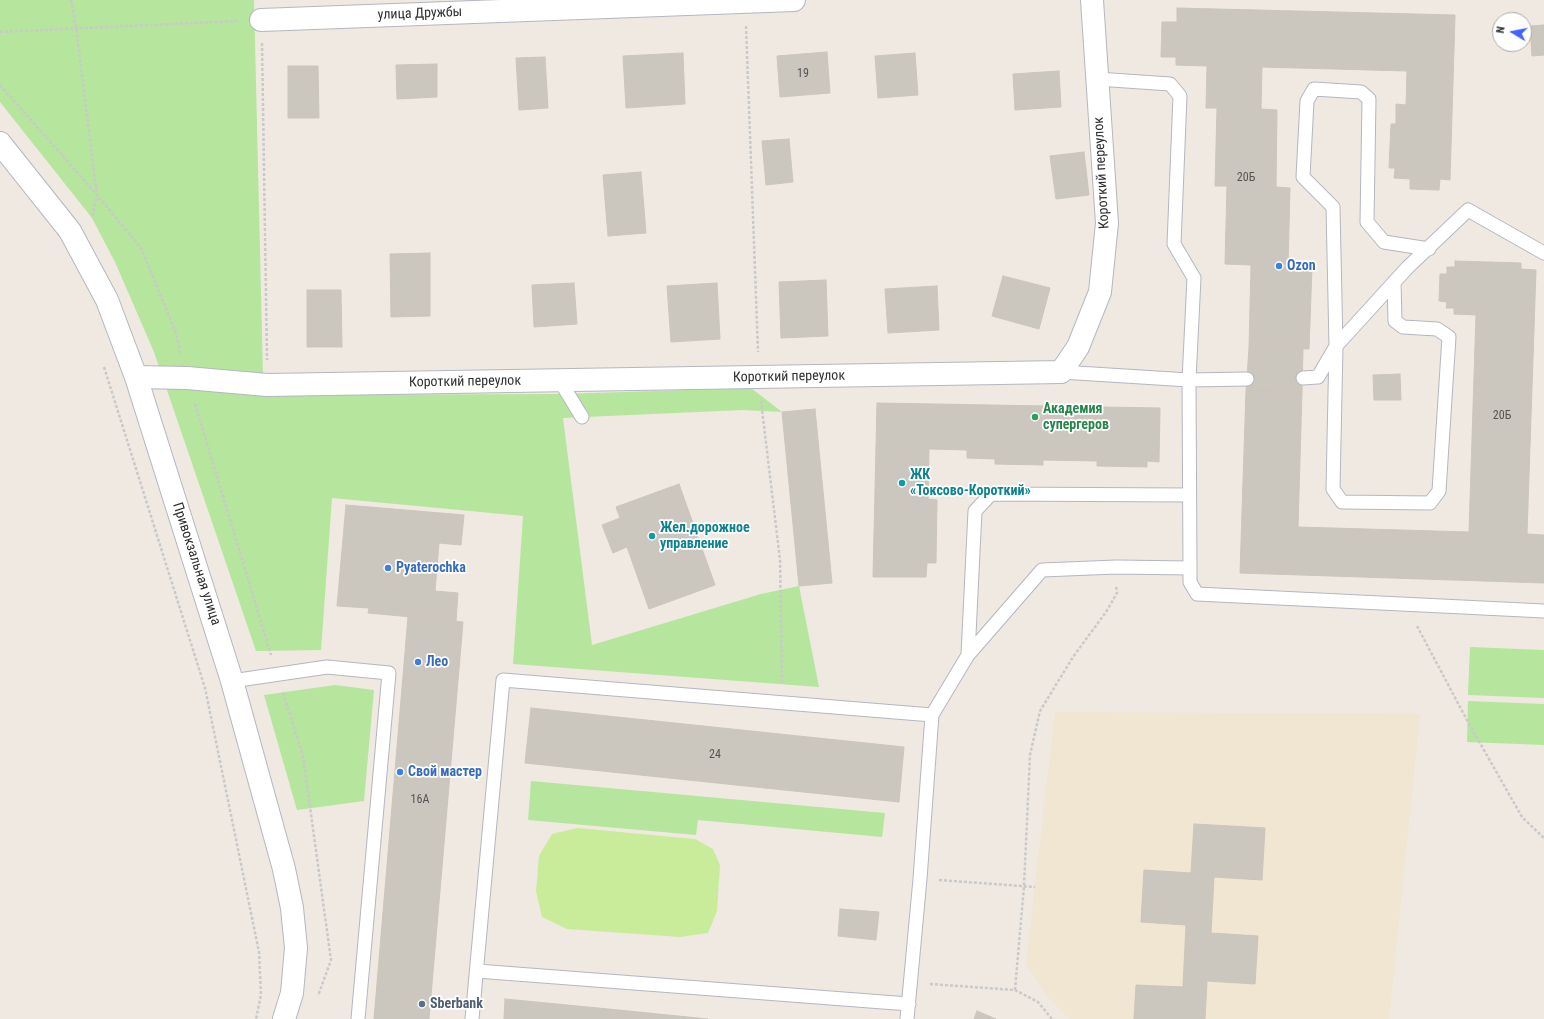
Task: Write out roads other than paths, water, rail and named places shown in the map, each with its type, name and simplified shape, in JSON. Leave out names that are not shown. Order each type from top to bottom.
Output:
[{"type":"street","name":"улица Дружбы","points":[[261,20],[794,0]]},
{"type":"street","name":"Короткий переулок","points":[[136,377],[187,378],[267,385],[1061,372],[1078,347],[1100,292],[1106,223],[1092,0]]},
{"type":"street","name":"Привокзальная улица","points":[[0,143],[70,231],[107,300],[136,377],[232,681],[284,869],[292,908],[296,948],[292,993],[284,1019]]},
{"type":"lane","points":[[1098,79],[1170,84],[1180,96],[1174,244],[1194,278],[1189,380],[1189,495],[1190,582],[1197,594],[1544,611]]},
{"type":"lane","points":[[1394,282],[1395,321],[1403,327],[1436,329],[1449,337],[1439,491],[1430,503],[1342,502],[1333,489],[1336,346],[1333,207],[1303,177],[1307,101],[1314,89],[1361,92],[1369,99],[1367,222],[1384,242],[1429,248]]},
{"type":"lane","points":[[1302,378],[1318,377],[1336,346],[1407,268],[1468,210],[1544,254]]},
{"type":"lane","points":[[1061,372],[1189,380],[1247,379]]},
{"type":"lane","points":[[560,381],[582,418]]},
{"type":"lane","points":[[968,655],[975,511],[991,494],[1189,495]]},
{"type":"lane","points":[[907,1019],[912,983],[932,715],[968,655],[1042,570],[1116,567],[1190,568]]},
{"type":"lane","points":[[232,681],[327,667],[389,673],[358,1019]]},
{"type":"lane","points":[[472,1019],[503,680],[932,715]]},
{"type":"lane","points":[[477,971],[909,1004]]},
{"type":"place","name":"Ozon","points":[[1279,266]]},
{"type":"place","name":"Академия супергеров","points":[[1035,417]]},
{"type":"place","name":"ЖК «Токсово-Короткий»","points":[[902,483]]},
{"type":"place","name":"Жел.дорожное управление","points":[[652,536]]},
{"type":"place","name":"Pyaterochka","points":[[388,568]]},
{"type":"place","name":"Лео","points":[[418,662]]},
{"type":"place","name":"Свой мастер","points":[[400,772]]},
{"type":"place","name":"Sberbank","points":[[422,1004]]}]
